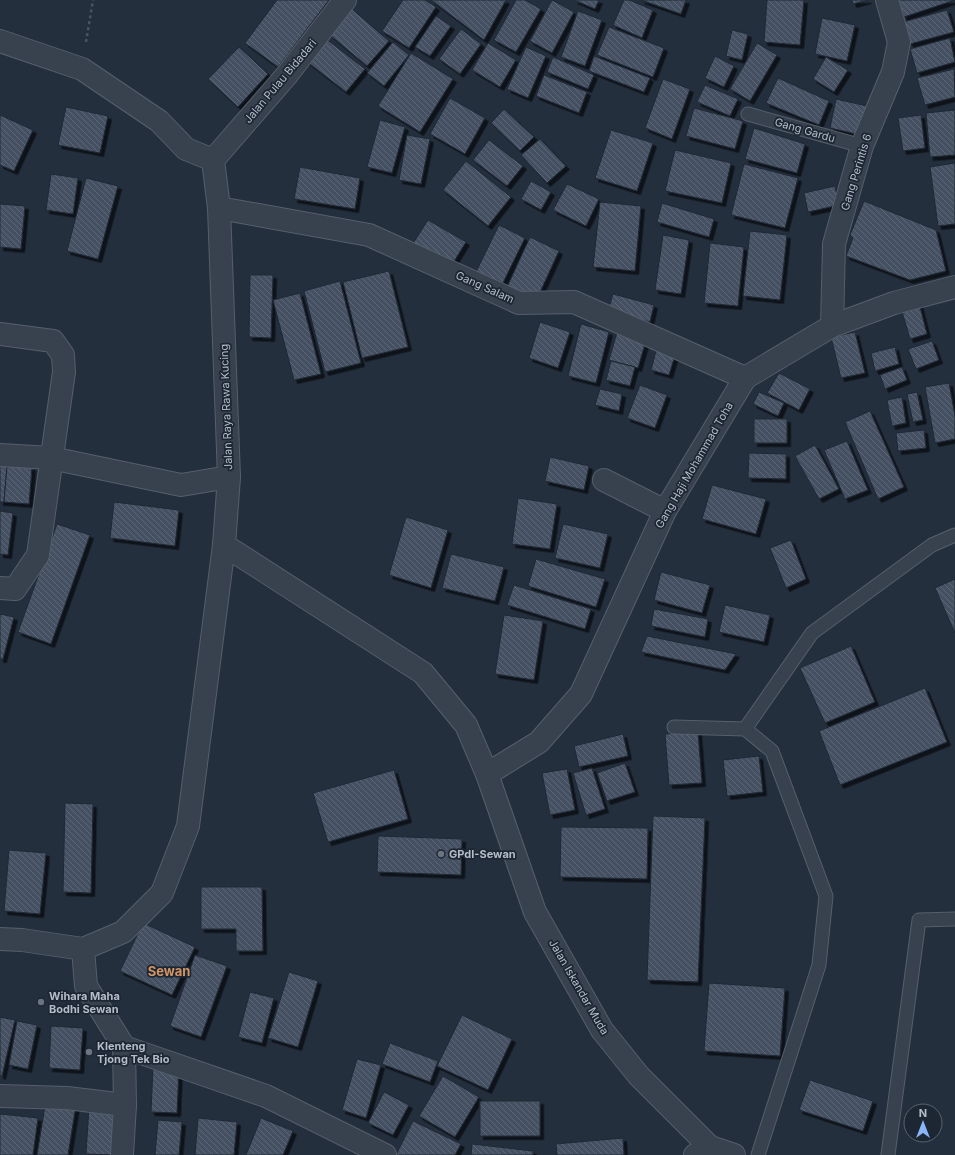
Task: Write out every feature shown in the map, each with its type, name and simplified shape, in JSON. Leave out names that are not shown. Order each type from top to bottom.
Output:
[{"type":"street","name":"Jalan Pulau Bidadari","points":[[213,160],[286,76],[345,0]]},
{"type":"street","name":"Gang Perintis 6","points":[[832,326],[834,244],[862,146],[893,72],[899,42],[887,0]]},
{"type":"street","points":[[0,41],[82,69],[159,121],[186,149],[213,160]]},
{"type":"street","name":"Jalan Raya Rawa Kucing","points":[[83,949],[123,932],[162,893],[188,826],[224,545],[229,477],[219,208],[213,160]]},
{"type":"street","name":"Gang Salam","points":[[219,208],[369,235],[519,303],[574,302],[745,378]]},
{"type":"street","name":"Gang Haji Mohammad Toha","points":[[487,774],[539,742],[581,694],[665,512],[745,378],[832,326],[894,303],[955,287]]},
{"type":"street","points":[[0,334],[53,341],[61,350],[64,372],[38,555],[15,589],[0,588]]},
{"type":"street","points":[[0,455],[51,458],[181,485],[229,477]]},
{"type":"street","points":[[604,480],[665,512]]},
{"type":"street","points":[[224,545],[422,673],[466,725],[487,774]]},
{"type":"street","name":"Jalan Iskandar Muda","points":[[487,774],[535,912],[602,1030],[702,1151],[734,1155]]},
{"type":"street","points":[[0,939],[22,940],[83,949],[86,986],[124,1047],[125,1105],[122,1155]]},
{"type":"street","points":[[124,1047],[266,1096],[377,1153]]},
{"type":"street","points":[[0,1096],[67,1098],[125,1105]]},
{"type":"lane","name":"Gang Gardu","points":[[748,114],[862,146]]},
{"type":"lane","points":[[745,729],[812,633],[932,545],[955,535]]},
{"type":"lane","points":[[674,727],[745,729],[772,751],[826,896],[819,965],[758,1155]]},
{"type":"lane","points":[[888,1155],[919,920],[955,919]]},
{"type":"path","points":[[82,69],[93,0]]},
{"type":"building","points":[[277,0],[329,0],[278,67],[245,43]]},
{"type":"building","points":[[403,0],[425,0],[436,7],[409,48],[382,31]]},
{"type":"building","points":[[431,0],[506,0],[484,40]]},
{"type":"building","points":[[516,0],[525,0],[541,9],[516,52],[494,40]]},
{"type":"building","points":[[552,0],[574,12],[552,53],[530,41]]},
{"type":"building","points":[[574,0],[599,0],[595,9]]},
{"type":"building","points":[[624,0],[629,0],[653,10],[642,38],[613,25]]},
{"type":"building","points":[[641,0],[686,0],[681,14]]},
{"type":"building","points":[[767,0],[804,0],[800,45],[764,42]]},
{"type":"building","points":[[852,0],[868,0],[853,4]]},
{"type":"building","points":[[898,0],[955,0],[904,17]]},
{"type":"building","points":[[352,9],[389,41],[367,66],[330,35]]},
{"type":"building","points":[[947,10],[954,32],[910,44],[903,22]]},
{"type":"building","points":[[578,11],[602,20],[585,66],[561,57]]},
{"type":"building","points":[[436,16],[451,26],[430,56],[415,47]]},
{"type":"building","points":[[822,18],[855,25],[847,61],[815,54]]},
{"type":"building","points":[[609,27],[664,48],[653,77],[597,55]]},
{"type":"building","points":[[461,29],[481,44],[460,74],[439,59]]},
{"type":"building","points":[[732,30],[748,34],[742,60],[726,56]]},
{"type":"building","points":[[325,38],[365,69],[346,92],[306,61]]},
{"type":"building","points":[[950,38],[955,62],[917,73],[910,49]]},
{"type":"building","points":[[393,42],[409,55],[384,86],[367,73]]},
{"type":"building","points":[[488,43],[516,60],[500,87],[472,70]]},
{"type":"building","points":[[757,43],[777,55],[750,101],[730,89]]},
{"type":"building","points":[[239,47],[268,74],[238,107],[208,79]]},
{"type":"building","points":[[526,47],[546,56],[528,98],[507,89]]},
{"type":"building","points":[[411,53],[453,79],[420,132],[378,106]]},
{"type":"building","points":[[594,56],[650,78],[644,92],[589,71]]},
{"type":"building","points":[[715,56],[734,66],[724,87],[705,78]]},
{"type":"building","points":[[553,57],[594,75],[588,89],[547,72]]},
{"type":"building","points":[[826,57],[848,70],[834,92],[813,79]]},
{"type":"building","points":[[954,69],[955,97],[925,105],[917,78]]},
{"type":"building","points":[[544,75],[587,92],[579,113],[536,96]]},
{"type":"building","points":[[778,78],[829,101],[819,125],[766,103]]},
{"type":"building","points":[[663,79],[690,89],[672,139],[645,128]]},
{"type":"building","points":[[705,85],[738,99],[730,116],[697,102]]},
{"type":"building","points":[[450,98],[485,118],[465,154],[430,134]]},
{"type":"building","points":[[836,99],[867,106],[861,135],[830,128]]},
{"type":"building","points":[[66,107],[108,116],[100,153],[58,145]]},
{"type":"building","points":[[694,108],[743,121],[735,149],[686,136]]},
{"type":"building","points":[[504,109],[534,137],[520,151],[491,123]]},
{"type":"building","points":[[955,110],[955,155],[930,157],[926,113]]},
{"type":"building","points":[[0,115],[33,130],[14,171],[0,165]]},
{"type":"building","points":[[921,115],[925,148],[903,151],[898,118]]},
{"type":"building","points":[[380,120],[405,127],[392,173],[367,167]]},
{"type":"building","points":[[754,128],[805,144],[797,173],[745,159]]},
{"type":"building","points":[[611,130],[653,143],[637,191],[595,178]]},
{"type":"building","points":[[407,135],[430,139],[421,184],[399,180]]},
{"type":"building","points":[[540,139],[566,166],[547,183],[521,155]]},
{"type":"building","points":[[489,140],[523,166],[507,186],[473,160]]},
{"type":"building","points":[[675,150],[731,163],[722,203],[665,191]]},
{"type":"building","points":[[466,161],[511,197],[488,226],[443,190]]},
{"type":"building","points":[[955,163],[955,224],[938,226],[930,167]]},
{"type":"building","points":[[744,164],[798,178],[785,228],[731,215]]},
{"type":"building","points":[[300,167],[360,178],[355,209],[294,199]]},
{"type":"building","points":[[51,174],[78,178],[73,214],[46,210]]},
{"type":"building","points":[[86,178],[118,186],[98,259],[67,251]]},
{"type":"building","points":[[531,181],[551,192],[541,210],[521,199]]},
{"type":"building","points":[[567,184],[599,199],[586,226],[553,210]]},
{"type":"building","points":[[835,186],[839,205],[808,212],[804,193]]},
{"type":"building","points":[[864,201],[936,230],[946,271],[910,280],[846,256],[853,238],[850,235]]},
{"type":"building","points":[[600,202],[641,206],[635,271],[593,267]]},
{"type":"building","points":[[662,203],[714,219],[709,237],[657,222]]},
{"type":"building","points":[[0,204],[25,206],[21,249],[0,247]]},
{"type":"building","points":[[428,220],[466,242],[450,268],[412,245]]},
{"type":"building","points":[[499,225],[525,238],[500,289],[474,276]]},
{"type":"building","points":[[750,231],[787,235],[780,300],[743,296]]},
{"type":"building","points":[[663,235],[689,240],[681,294],[655,290]]},
{"type":"building","points":[[530,237],[559,251],[536,301],[507,287]]},
{"type":"building","points":[[710,243],[744,247],[738,306],[704,303]]},
{"type":"building","points":[[389,271],[408,347],[362,358],[343,282]]},
{"type":"building","points":[[250,275],[273,275],[271,338],[249,337]]},
{"type":"building","points":[[340,281],[361,363],[325,372],[304,291]]},
{"type":"building","points":[[300,293],[321,374],[294,380],[273,300]]},
{"type":"building","points":[[613,294],[654,305],[650,322],[608,311]]},
{"type":"building","points":[[919,303],[927,334],[910,339],[901,308]]},
{"type":"building","points":[[540,322],[570,332],[558,368],[529,358]]},
{"type":"building","points":[[581,324],[609,332],[596,383],[568,376]]},
{"type":"building","points":[[618,329],[647,337],[638,368],[609,360]]},
{"type":"building","points":[[855,332],[865,373],[841,378],[831,337]]},
{"type":"building","points":[[932,341],[939,360],[916,369],[908,349]]},
{"type":"building","points":[[657,347],[676,352],[669,375],[651,370]]},
{"type":"building","points":[[895,347],[899,364],[875,371],[871,353]]},
{"type":"building","points":[[611,361],[635,367],[630,386],[606,380]]},
{"type":"building","points":[[902,367],[907,380],[885,389],[880,375]]},
{"type":"building","points":[[779,373],[810,389],[799,410],[767,393]]},
{"type":"building","points":[[949,383],[955,416],[955,439],[935,443],[925,387]]},
{"type":"building","points":[[640,385],[667,395],[655,428],[627,418]]},
{"type":"building","points":[[600,389],[622,394],[619,411],[595,405]]},
{"type":"building","points":[[759,392],[784,403],[778,416],[753,404]]},
{"type":"building","points":[[917,392],[923,420],[913,422],[907,394]]},
{"type":"building","points":[[902,397],[906,423],[892,426],[887,400]]},
{"type":"building","points":[[870,411],[904,487],[878,499],[845,422]]},
{"type":"building","points":[[754,419],[787,419],[787,443],[754,443]]},
{"type":"building","points":[[924,430],[926,448],[898,451],[896,433]]},
{"type":"building","points":[[847,441],[868,490],[845,499],[824,450]]},
{"type":"building","points":[[815,445],[839,489],[819,499],[795,456]]},
{"type":"building","points":[[749,453],[786,454],[786,479],[748,478]]},
{"type":"building","points":[[550,457],[589,466],[584,490],[545,481]]},
{"type":"building","points":[[0,466],[7,466],[4,502],[0,502]]},
{"type":"building","points":[[7,466],[32,467],[29,504],[4,502]]},
{"type":"building","points":[[712,485],[766,499],[756,534],[702,519]]},
{"type":"building","points":[[518,498],[557,504],[550,549],[512,544]]},
{"type":"building","points":[[114,502],[179,510],[175,546],[110,538]]},
{"type":"building","points":[[0,511],[13,513],[8,555],[0,554]]},
{"type":"building","points":[[406,517],[448,530],[431,588],[389,575]]},
{"type":"building","points":[[57,524],[90,535],[51,644],[18,632]]},
{"type":"building","points":[[563,524],[608,534],[600,568],[555,558]]},
{"type":"building","points":[[791,540],[806,579],[786,588],[770,548]]},
{"type":"building","points":[[451,554],[504,567],[495,601],[442,588]]},
{"type":"building","points":[[536,559],[605,579],[596,607],[528,586]]},
{"type":"building","points":[[661,572],[710,585],[702,613],[654,600]]},
{"type":"building","points":[[955,579],[955,633],[935,588]]},
{"type":"building","points":[[514,585],[591,609],[585,629],[507,605]]},
{"type":"building","points":[[725,605],[770,615],[764,642],[719,632]]},
{"type":"building","points":[[654,609],[708,619],[705,637],[651,626]]},
{"type":"building","points":[[0,614],[14,617],[3,659],[0,659]]},
{"type":"building","points":[[504,615],[543,621],[534,680],[495,674]]},
{"type":"building","points":[[647,636],[736,654],[725,670],[641,652]]},
{"type":"building","points":[[851,646],[875,702],[825,723],[800,668]]},
{"type":"building","points":[[925,688],[947,742],[840,785],[819,731]]},
{"type":"building","points":[[698,732],[702,783],[669,785],[665,734]]},
{"type":"building","points":[[623,734],[628,756],[579,767],[574,746]]},
{"type":"building","points":[[759,756],[763,792],[727,796],[723,760]]},
{"type":"building","points":[[625,763],[635,792],[607,801],[597,773]]},
{"type":"building","points":[[592,768],[605,809],[586,815],[573,773]]},
{"type":"building","points":[[567,769],[575,810],[550,815],[542,773]]},
{"type":"building","points":[[394,770],[408,819],[328,842],[313,793]]},
{"type":"building","points":[[65,803],[93,804],[91,893],[63,892]]},
{"type":"building","points":[[653,816],[705,818],[698,982],[647,980]]},
{"type":"building","points":[[561,827],[648,828],[647,879],[560,877]]},
{"type":"building","points":[[378,836],[462,839],[461,875],[377,872]]},
{"type":"building","points":[[9,850],[46,853],[40,914],[4,911]]},
{"type":"building","points":[[201,887],[262,887],[263,951],[236,951],[236,929],[201,929]]},
{"type":"building","points":[[143,923],[195,947],[172,995],[120,971]]},
{"type":"building","points":[[195,955],[227,966],[201,1037],[170,1026]]},
{"type":"building","points":[[289,972],[318,981],[298,1047],[268,1038]]},
{"type":"building","points":[[709,983],[785,988],[780,1056],[704,1051]]},
{"type":"building","points":[[250,992],[274,998],[262,1043],[238,1037]]},
{"type":"building","points":[[462,1015],[512,1039],[488,1090],[437,1066]]},
{"type":"building","points":[[0,1017],[15,1020],[2,1076],[0,1075]]},
{"type":"building","points":[[17,1021],[37,1025],[28,1069],[9,1065]]},
{"type":"building","points":[[51,1026],[83,1028],[80,1070],[49,1068]]},
{"type":"building","points":[[390,1043],[438,1061],[430,1082],[382,1064]]},
{"type":"building","points":[[357,1059],[381,1065],[366,1118],[342,1110]]},
{"type":"building","points":[[153,1067],[179,1067],[177,1113],[151,1112]]},
{"type":"building","points":[[443,1076],[479,1097],[455,1137],[419,1116]]},
{"type":"building","points":[[810,1080],[873,1101],[863,1131],[799,1110]]},
{"type":"building","points":[[384,1092],[409,1105],[393,1135],[368,1123]]},
{"type":"building","points":[[46,1100],[76,1105],[68,1155],[37,1155]]},
{"type":"building","points":[[480,1101],[540,1101],[540,1136],[480,1136]]},
{"type":"building","points":[[89,1106],[118,1108],[115,1155],[86,1154]]},
{"type":"building","points":[[0,1114],[38,1118],[33,1155],[0,1155]]},
{"type":"building","points":[[198,1118],[237,1122],[234,1155],[195,1155]]},
{"type":"building","points":[[261,1118],[293,1131],[283,1155],[246,1155]]},
{"type":"building","points":[[158,1120],[182,1122],[179,1155],[155,1155]]},
{"type":"building","points":[[413,1121],[461,1144],[455,1155],[396,1155]]},
{"type":"building","points":[[623,1138],[624,1155],[557,1155],[556,1144]]},
{"type":"building","points":[[472,1144],[533,1151],[533,1155],[471,1155]]},
{"type":"place","name":"GPdI-Sewan","points":[[441,854]]},
{"type":"place","name":"Wihara Maha Bodhi Sewan","points":[[41,1002]]},
{"type":"place","name":"Klenteng Tjong Tek Bio","points":[[89,1052]]},
{"type":"district","name":"Sewan","points":[[169,971]]}]
